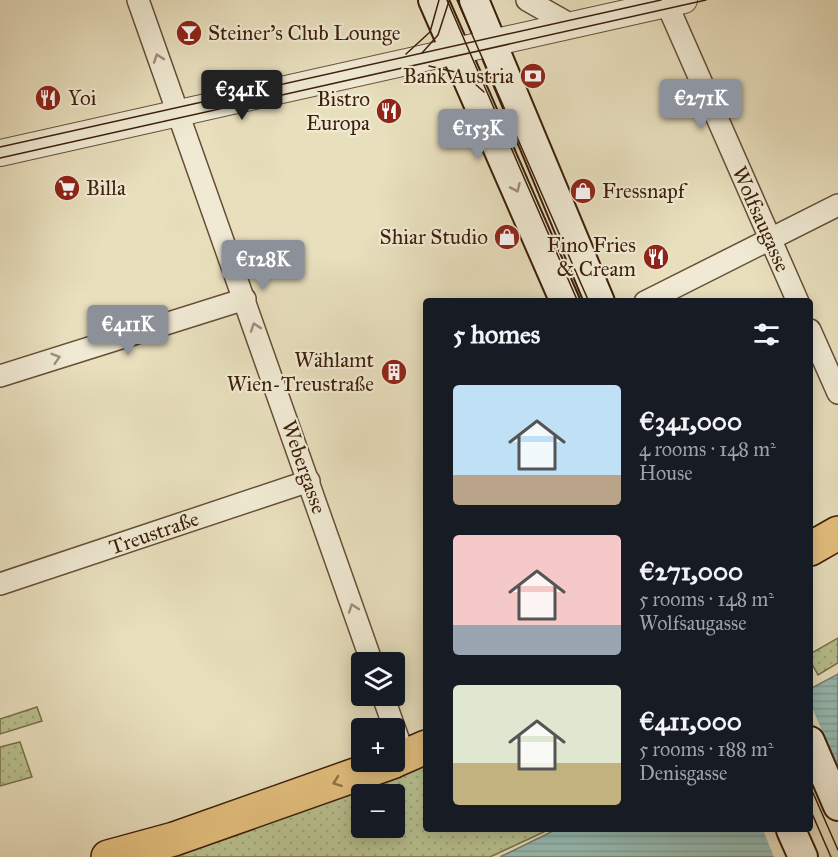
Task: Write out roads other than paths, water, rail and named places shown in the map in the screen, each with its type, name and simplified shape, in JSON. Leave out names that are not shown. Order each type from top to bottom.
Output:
[{"type":"main road","points":[[433,0],[563,298]]},
{"type":"main road","points":[[474,0],[494,42],[598,298]]},
{"type":"main road","points":[[813,547],[838,533]]},
{"type":"main road","points":[[813,748],[838,806]]},
{"type":"main road","points":[[108,857],[174,839],[362,772]]},
{"type":"main road","points":[[792,832],[803,857]]},
{"type":"street","name":"Webergasse","points":[[138,0],[368,652]]},
{"type":"street","points":[[527,0],[571,25]]},
{"type":"street","points":[[0,153],[675,2]]},
{"type":"street","name":"Wolfsaugasse","points":[[675,2],[796,298]]},
{"type":"street","points":[[653,298],[838,205]]},
{"type":"street","points":[[0,376],[245,299]]},
{"type":"street","points":[[813,337],[838,393]]},
{"type":"street","name":"Treustraße","points":[[0,584],[309,481]]},
{"type":"water","points":[[838,674],[838,842],[812,857],[500,857],[551,832],[813,832],[813,687]]},
{"type":"tram line","points":[[406,54],[430,32],[439,0]]},
{"type":"tram line","points":[[447,0],[576,298]]},
{"type":"tram line","points":[[457,0],[587,298]]},
{"type":"tram line","points":[[0,147],[661,0]]},
{"type":"tram line","points":[[0,158],[706,0]]},
{"type":"tram line","points":[[422,53],[438,35],[449,1]]},
{"type":"tram line","points":[[429,66],[464,74],[484,92]]},
{"type":"tram line","points":[[813,793],[838,850]]},
{"type":"tram line","points":[[813,816],[831,857]]},
{"type":"place","name":"Steiner's Club Lounge","points":[[189,33]]},
{"type":"place","name":"Bank Austria","points":[[533,76]]},
{"type":"place","name":"Yoi","points":[[48,98]]},
{"type":"place","name":"Bistro Europa","points":[[389,111]]},
{"type":"place","name":"Billa","points":[[67,188]]},
{"type":"place","name":"Fressnapf","points":[[583,191]]},
{"type":"place","name":"Shiar Studio","points":[[507,237]]},
{"type":"place","name":"Fino Fries & Cream","points":[[656,257]]},
{"type":"place","name":"Wählamt Wien-Treustraße","points":[[394,372]]}]
